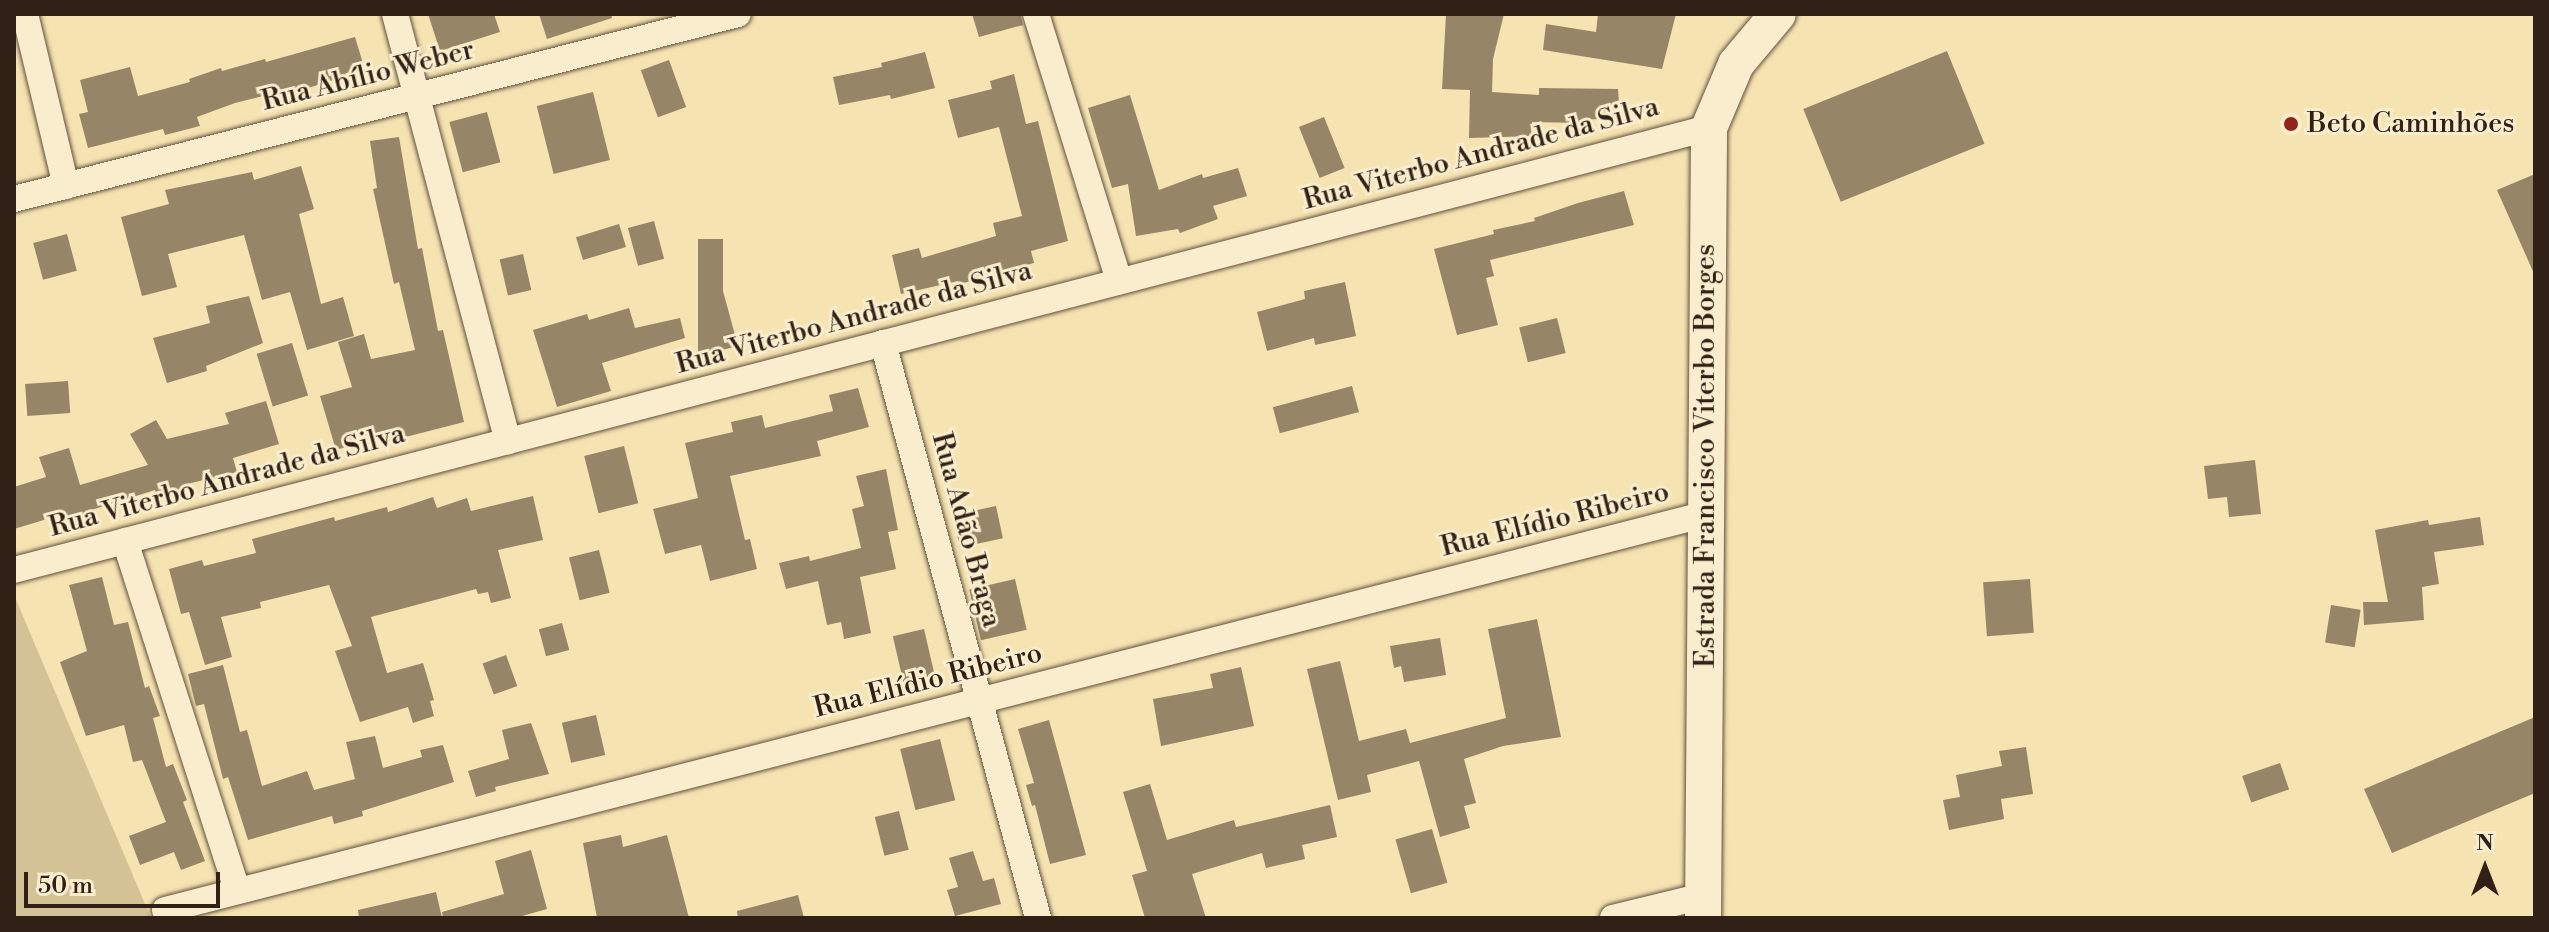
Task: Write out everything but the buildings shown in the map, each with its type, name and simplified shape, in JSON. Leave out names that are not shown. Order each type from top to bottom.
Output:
[{"type":"street","points":[[25,14],[66,186]]},
{"type":"street","points":[[395,14],[508,441]]},
{"type":"street","name":"Rua Abílio Weber","points":[[14,199],[738,14]]},
{"type":"street","points":[[1036,14],[1119,281]]},
{"type":"street","name":"Estrada Francisco Viterbo Borges","points":[[1703,907],[1709,128],[1736,64],[1778,14]]},
{"type":"street","name":"Rua Viterbo Andrade da Silva","points":[[14,570],[1709,128]]},
{"type":"street","name":"Rua Adão Braga","points":[[883,343],[1038,918]]},
{"type":"street","name":"Rua Elídio Ribeiro","points":[[165,910],[1706,514]]},
{"type":"street","points":[[125,541],[237,890]]},
{"type":"street","points":[[1613,918],[1703,907]]},
{"type":"shaded area","points":[[14,595],[151,918],[14,918]]},
{"type":"place","name":"Beto Caminhões","points":[[2291,124]]}]
